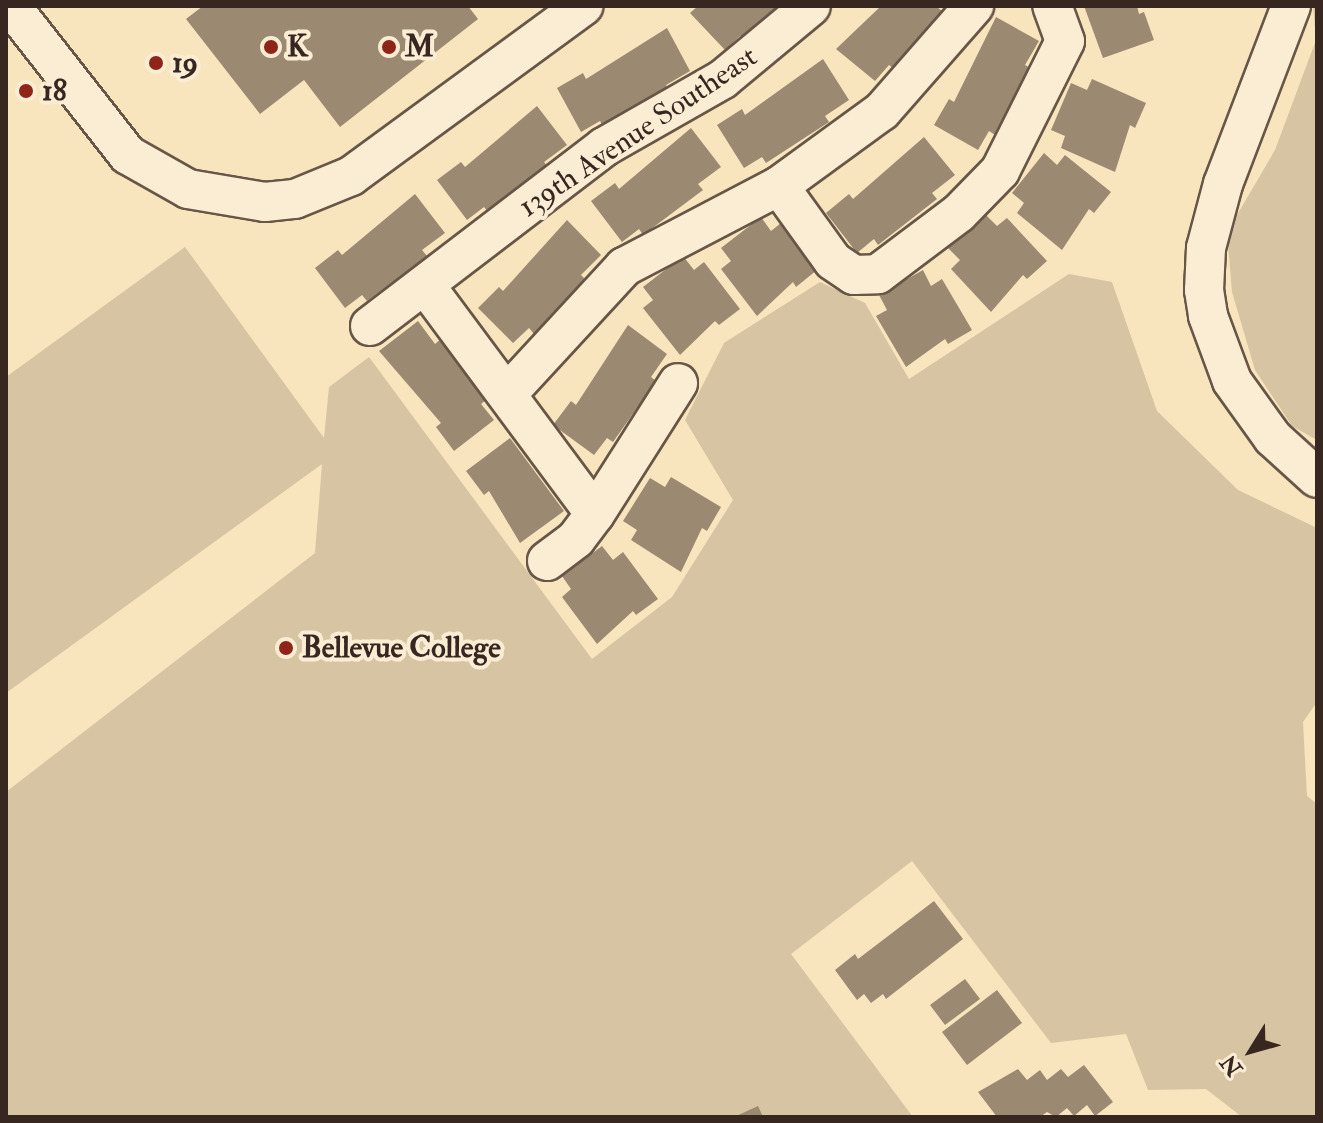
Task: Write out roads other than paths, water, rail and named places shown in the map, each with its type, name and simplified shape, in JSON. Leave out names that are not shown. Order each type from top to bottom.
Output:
[{"type":"street","points":[[11,6],[128,155],[188,189],[265,202],[295,199],[351,176],[583,6]]},
{"type":"street","name":"139th Avenue Southeast","points":[[370,326],[604,147],[723,79],[811,6]]},
{"type":"street","points":[[507,394],[624,267],[779,186],[882,111],[974,6]]},
{"type":"street","points":[[779,186],[833,261],[854,275],[878,274],[959,213],[1000,171],[1065,41],[1052,6]]},
{"type":"street","points":[[1291,6],[1219,195],[1206,248],[1204,290],[1208,316],[1232,381],[1273,438],[1317,478]]},
{"type":"street","points":[[425,285],[595,514]]},
{"type":"street","points":[[547,561],[576,539],[595,514],[678,383]]},
{"type":"place","name":"K","points":[[271,47]]},
{"type":"place","name":"M","points":[[389,47]]},
{"type":"place","name":"19","points":[[156,63]]},
{"type":"place","name":"18","points":[[26,91]]},
{"type":"place","name":"Bellevue College","points":[[286,648]]}]
